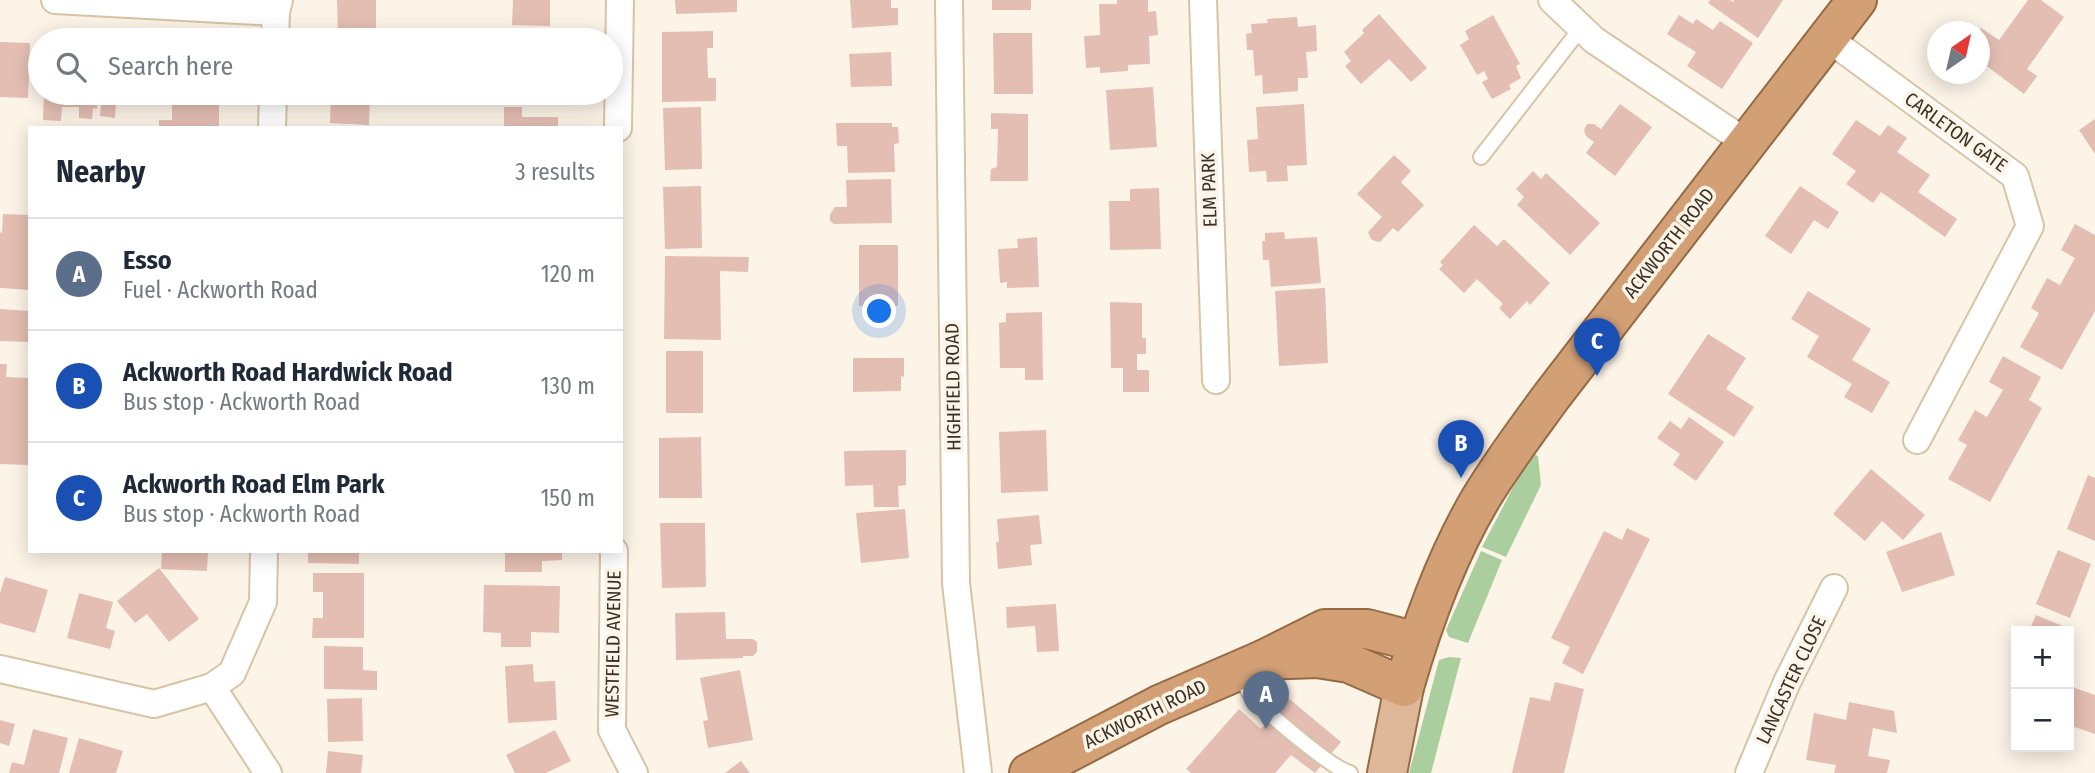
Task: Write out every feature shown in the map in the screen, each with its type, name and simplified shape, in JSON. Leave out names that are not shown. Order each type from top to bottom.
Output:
[{"type":"highway","name":"ACKWORTH ROAD","points":[[1251,665],[1317,658],[1349,663],[1404,687],[1432,598],[1452,553],[1506,458],[1857,0]]},
{"type":"highway","name":"ACKWORTH ROAD","points":[[1029,773],[1159,705],[1325,629],[1367,629],[1417,642]]},
{"type":"main road","points":[[1387,773],[1404,687]]},
{"type":"street","points":[[55,0],[278,6],[276,28]]},
{"type":"street","points":[[620,0],[620,28]]},
{"type":"street","name":"HIGHFIELD ROAD","points":[[949,0],[956,583],[978,773]]},
{"type":"street","name":"ELM PARK","points":[[1203,0],[1216,380]]},
{"type":"street","points":[[1552,0],[1594,40],[1747,143]]},
{"type":"street","name":"CARLETON GATE","points":[[1829,38],[2015,176],[2030,226],[1917,440]]},
{"type":"street","points":[[272,126],[273,105]]},
{"type":"street","points":[[618,105],[618,126]]},
{"type":"street","points":[[0,669],[154,704],[212,687],[232,673],[263,602],[264,553]]},
{"type":"street","name":"WESTFIELD AVENUE","points":[[614,553],[612,730],[634,773]]},
{"type":"street","name":"LANCASTER CLOSE","points":[[1749,773],[1787,681],[1834,588]]},
{"type":"street","points":[[212,687],[268,773]]},
{"type":"lane","points":[[1481,157],[1581,28]]},
{"type":"lane","points":[[1251,665],[1252,697],[1326,759],[1350,773]]},
{"type":"green space","points":[[1531,453],[1538,456],[1541,485],[1506,557],[1482,547]]},
{"type":"green space","points":[[1481,551],[1502,560],[1468,643],[1449,637],[1446,630]]},
{"type":"green space","points":[[1461,658],[1431,773],[1409,773],[1439,660]]},
{"type":"building","points":[[337,0],[376,0],[376,28],[338,28]]},
{"type":"building","points":[[513,0],[550,0],[550,26],[512,25]]},
{"type":"building","points":[[675,0],[737,0],[737,12],[676,14]]},
{"type":"building","points":[[850,0],[891,0],[891,8],[898,8],[898,25],[852,28]]},
{"type":"building","points":[[992,0],[1031,0],[1031,10],[992,10]]},
{"type":"building","points":[[1117,0],[1148,0],[1148,12],[1156,11],[1158,35],[1149,36],[1150,64],[1128,65],[1128,71],[1100,73],[1100,67],[1086,68],[1084,36],[1100,35],[1099,4],[1117,4]]},
{"type":"building","points":[[1710,0],[1783,0],[1758,38],[1708,3]]},
{"type":"building","points":[[2028,0],[2041,0],[2064,17],[2027,69],[2037,76],[2024,94],[1990,68],[1990,34],[1999,40]]},
{"type":"building","points":[[1379,14],[1427,68],[1411,82],[1389,59],[1361,84],[1345,66],[1351,61],[1344,52]]},
{"type":"building","points":[[1493,15],[1520,64],[1516,66],[1521,78],[1509,85],[1511,89],[1492,99],[1482,82],[1488,79],[1484,71],[1477,75],[1460,45],[1469,39],[1465,31]]},
{"type":"building","points":[[1679,15],[1693,24],[1696,19],[1713,30],[1720,21],[1753,43],[1722,89],[1687,66],[1696,52],[1667,34]]},
{"type":"building","points":[[1297,17],[1298,27],[1316,25],[1317,51],[1306,52],[1308,78],[1298,78],[1298,91],[1263,94],[1262,75],[1255,76],[1253,50],[1247,50],[1246,34],[1252,33],[1251,24],[1268,23],[1267,19]]},
{"type":"building","points":[[713,31],[713,48],[707,48],[708,78],[716,78],[716,101],[662,102],[662,32]]},
{"type":"building","points":[[993,33],[1032,33],[1033,94],[994,94]]},
{"type":"building","points":[[0,42],[28,43],[28,98],[0,97]]},
{"type":"building","points":[[891,52],[892,86],[851,87],[849,54]]},
{"type":"building","points":[[1153,87],[1157,147],[1110,150],[1106,90]]},
{"type":"building","points":[[1304,104],[1307,165],[1287,166],[1288,181],[1267,182],[1266,171],[1249,172],[1247,140],[1258,139],[1256,107]]},
{"type":"building","points":[[1620,104],[1652,127],[1615,176],[1586,153],[1594,142],[1586,136],[1584,130],[1587,124],[1594,124],[1601,129]]},
{"type":"building","points":[[44,105],[97,105],[97,109],[93,108],[92,119],[79,118],[79,107],[62,107],[61,121],[43,120]]},
{"type":"building","points":[[101,105],[116,105],[115,118],[100,116]]},
{"type":"building","points":[[172,105],[219,105],[219,126],[159,126],[159,120],[172,120]]},
{"type":"building","points":[[331,105],[370,105],[369,125],[330,123]]},
{"type":"building","points":[[504,107],[522,107],[522,117],[558,117],[558,126],[504,126]]},
{"type":"building","points":[[701,107],[702,169],[665,170],[663,108]]},
{"type":"building","points":[[991,113],[1028,114],[1028,181],[990,181],[991,169],[997,167],[998,129],[991,129]]},
{"type":"building","points":[[2095,119],[2095,154],[2079,130]]},
{"type":"building","points":[[1856,120],[1880,136],[1888,125],[1907,138],[1897,152],[1930,175],[1918,192],[1957,219],[1945,237],[1881,192],[1873,203],[1846,184],[1856,171],[1832,154]]},
{"type":"building","points":[[836,123],[892,123],[892,127],[898,127],[899,143],[894,144],[895,172],[848,173],[847,146],[837,146]]},
{"type":"building","points":[[1394,155],[1411,171],[1401,182],[1424,205],[1398,232],[1393,228],[1380,242],[1371,239],[1368,232],[1382,217],[1357,194]]},
{"type":"building","points":[[1533,171],[1541,179],[1546,173],[1600,223],[1570,255],[1517,205],[1524,197],[1516,189]]},
{"type":"building","points":[[891,179],[892,223],[834,224],[830,221],[830,214],[835,207],[847,207],[846,180]]},
{"type":"building","points":[[701,186],[702,248],[665,249],[663,187]]},
{"type":"building","points":[[1800,186],[1839,212],[1828,229],[1814,220],[1791,254],[1765,236]]},
{"type":"building","points":[[1159,188],[1161,249],[1110,250],[1109,201],[1130,201],[1130,189]]},
{"type":"building","points":[[3,214],[28,215],[28,290],[0,288],[0,232],[2,233]]},
{"type":"building","points":[[2075,224],[2095,235],[2095,311],[2062,370],[2020,347],[2039,313],[2031,308],[2047,278],[2060,285],[2075,258],[2061,250]]},
{"type":"building","points":[[1474,225],[1497,246],[1504,239],[1550,283],[1530,305],[1527,301],[1510,319],[1499,308],[1503,304],[1477,279],[1464,293],[1439,269],[1443,265],[1440,262]]},
{"type":"building","points":[[1284,232],[1285,239],[1317,237],[1321,283],[1271,287],[1269,260],[1263,260],[1262,241],[1265,241],[1265,233]]},
{"type":"building","points":[[1037,237],[1039,287],[1007,288],[1007,282],[1000,283],[998,249],[1018,248],[1017,239]]},
{"type":"building","points":[[859,245],[898,245],[898,306],[859,306]]},
{"type":"building","points":[[665,256],[749,257],[748,272],[720,271],[721,340],[664,339]]},
{"type":"building","points":[[1325,288],[1328,363],[1279,366],[1275,291]]},
{"type":"building","points":[[1808,291],[1871,329],[1852,360],[1890,382],[1872,413],[1844,397],[1852,384],[1807,357],[1819,336],[1791,319]]},
{"type":"building","points":[[1110,302],[1142,303],[1142,338],[1146,338],[1146,354],[1137,354],[1137,370],[1149,370],[1149,392],[1123,392],[1123,368],[1111,368]]},
{"type":"building","points":[[0,309],[28,311],[28,342],[0,341]]},
{"type":"building","points":[[1042,312],[1043,380],[1025,380],[1025,368],[1000,368],[999,323],[1006,322],[1006,313]]},
{"type":"building","points":[[1708,334],[1746,358],[1726,389],[1754,407],[1734,437],[1668,394]]},
{"type":"building","points":[[666,351],[703,351],[703,413],[666,413]]},
{"type":"building","points":[[2003,356],[2041,377],[2029,400],[2042,408],[1990,502],[1948,479],[1967,445],[1958,440],[1975,410],[1987,417],[2003,390],[1989,382]]},
{"type":"building","points":[[853,358],[904,358],[901,391],[853,392]]},
{"type":"building","points":[[0,364],[7,364],[6,377],[28,378],[28,465],[0,464]]},
{"type":"building","points":[[1689,417],[1724,442],[1696,481],[1673,465],[1680,454],[1657,438],[1670,421],[1681,429]]},
{"type":"building","points":[[1046,430],[1048,491],[1001,493],[999,432]]},
{"type":"building","points":[[701,437],[702,498],[659,498],[659,438]]},
{"type":"building","points":[[906,450],[906,485],[898,486],[899,507],[874,507],[873,485],[845,486],[844,451]]},
{"type":"building","points":[[1871,469],[1925,515],[1903,540],[1882,521],[1865,541],[1833,514]]},
{"type":"building","points":[[2088,475],[2095,478],[2095,541],[2067,529]]},
{"type":"building","points":[[905,509],[909,558],[861,563],[856,513]]},
{"type":"building","points":[[1039,515],[1042,544],[1030,545],[1032,565],[998,569],[997,519]]},
{"type":"building","points":[[660,523],[705,523],[706,587],[662,588]]},
{"type":"building","points":[[1627,528],[1650,539],[1583,674],[1562,663],[1570,647],[1551,638],[1604,531],[1622,540]]},
{"type":"building","points":[[1941,532],[1955,575],[1902,592],[1886,552]]},
{"type":"building","points":[[2058,550],[2091,564],[2070,618],[2036,604]]},
{"type":"building","points":[[162,553],[208,553],[207,571],[161,569]]},
{"type":"building","points":[[308,553],[359,553],[359,564],[308,563]]},
{"type":"building","points":[[505,553],[562,553],[562,560],[542,561],[542,572],[505,572]]},
{"type":"building","points":[[159,568],[199,619],[169,642],[147,614],[135,623],[117,601]]},
{"type":"building","points":[[313,573],[364,573],[364,638],[312,638],[313,618],[323,618],[323,592],[313,592]]},
{"type":"building","points":[[5,577],[48,590],[35,633],[0,623],[0,593]]},
{"type":"building","points":[[484,585],[560,586],[559,633],[531,632],[531,647],[501,647],[501,633],[483,632]]},
{"type":"building","points":[[79,593],[113,602],[106,628],[115,631],[110,649],[67,638]]},
{"type":"building","points":[[1056,604],[1059,651],[1037,652],[1035,626],[1007,628],[1006,607]]},
{"type":"building","points":[[725,612],[726,639],[753,639],[757,642],[757,652],[753,656],[676,660],[675,613]]},
{"type":"building","points":[[2036,615],[2063,626],[2031,626]]},
{"type":"building","points":[[324,646],[363,647],[363,670],[377,671],[377,690],[324,689]]},
{"type":"building","points":[[533,664],[534,682],[555,681],[557,720],[508,723],[505,666]]},
{"type":"building","points":[[740,670],[753,740],[708,748],[703,721],[708,720],[700,678]]},
{"type":"building","points":[[1555,682],[1584,689],[1564,773],[1512,773],[1530,697],[1550,701]]},
{"type":"building","points":[[2074,688],[2095,695],[2095,734],[2074,727]]},
{"type":"building","points":[[1287,697],[1341,742],[1315,773],[1291,755],[1275,773],[1191,773],[1186,769],[1239,709],[1261,729]]},
{"type":"building","points":[[362,698],[363,741],[328,742],[327,699]]},
{"type":"building","points":[[1849,702],[1894,711],[1897,733],[1873,728],[1868,756],[1890,760],[1887,773],[1834,773],[1836,765],[1806,760],[1814,713],[1846,720]]},
{"type":"building","points":[[0,720],[15,724],[9,746],[0,743]]},
{"type":"building","points":[[33,729],[68,738],[59,773],[9,773],[12,762],[24,765]]},
{"type":"building","points":[[555,730],[571,761],[546,773],[515,773],[506,755]]},
{"type":"building","points":[[79,738],[123,751],[116,773],[69,773]]},
{"type":"building","points":[[328,751],[363,755],[361,773],[326,773]]},
{"type":"building","points":[[741,761],[750,773],[725,773]]},
{"type":"place","name":"Ackworth Road Elm Park","points":[[1597,376]]},
{"type":"place","name":"Ackworth Road Hardwick Road","points":[[1461,478]]},
{"type":"place","name":"Esso","points":[[1266,729]]}]
